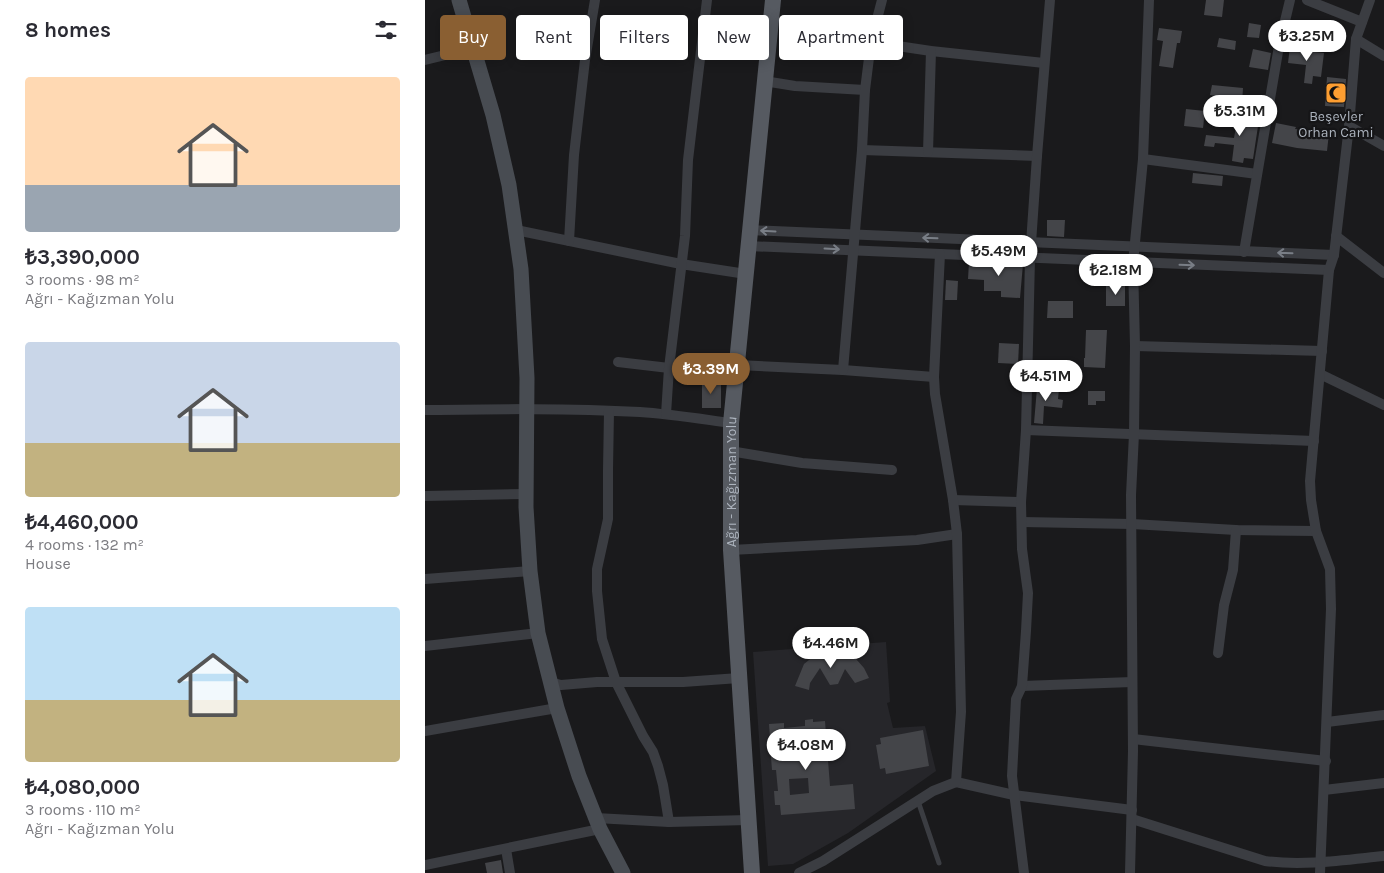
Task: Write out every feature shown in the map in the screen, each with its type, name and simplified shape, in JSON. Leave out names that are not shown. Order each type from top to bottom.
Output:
[{"type":"main road","name":"Ağrı - Kağızman Yolu","points":[[752,873],[731,550],[730,451],[731,423],[773,0]]},
{"type":"street","points":[[459,0],[464,15]]},
{"type":"street","points":[[569,240],[574,155],[585,60],[595,0]]},
{"type":"street","points":[[666,414],[669,368],[685,236],[688,160],[707,0]]},
{"type":"street","points":[[878,15],[882,0]]},
{"type":"street","points":[[1024,873],[1011,776],[1016,700],[1022,686],[1028,593],[1022,550],[1021,502],[1030,258],[1050,0]]},
{"type":"street","points":[[1130,873],[1133,739],[1131,495],[1135,346],[1133,263],[1143,159],[1149,0]]},
{"type":"street","points":[[1244,252],[1279,46],[1290,0]]},
{"type":"street","points":[[1307,0],[1362,22]]},
{"type":"street","points":[[1321,868],[1331,608],[1330,569],[1316,531],[1310,481],[1329,270],[1334,255],[1357,39],[1369,0]]},
{"type":"street","points":[[1357,39],[1384,56]]},
{"type":"street","points":[[903,47],[1044,62]]},
{"type":"street","points":[[928,152],[931,51]]},
{"type":"street","points":[[425,60],[440,56]]},
{"type":"street","points":[[477,60],[509,185],[522,279],[527,378],[526,494],[530,571],[539,633],[557,708],[579,776],[598,824],[623,873]]},
{"type":"street","points":[[843,370],[869,60]]},
{"type":"street","points":[[764,81],[795,86],[865,90]]},
{"type":"street","points":[[1349,126],[1384,146]]},
{"type":"street","points":[[862,150],[1037,156]]},
{"type":"street","points":[[1143,159],[1257,174]]},
{"type":"street","points":[[516,230],[681,264],[746,274]]},
{"type":"street","points":[[749,238],[855,235],[1334,255]]},
{"type":"street","points":[[1335,236],[1384,273]]},
{"type":"street","points":[[749,238],[853,250],[1329,270]]},
{"type":"street","points":[[941,254],[934,377],[957,534],[961,712],[955,782]]},
{"type":"street","points":[[1135,346],[1322,351]]},
{"type":"street","points":[[618,362],[669,368]]},
{"type":"street","points":[[737,366],[843,370],[934,377]]},
{"type":"street","points":[[1320,374],[1384,405]]},
{"type":"street","points":[[425,410],[527,408],[609,411],[666,414],[731,423]]},
{"type":"street","points":[[609,411],[609,520],[597,569],[597,591],[603,639],[616,682],[653,752],[663,785],[669,822]]},
{"type":"street","points":[[1025,430],[1314,441]]},
{"type":"street","points":[[730,451],[802,463],[892,470]]},
{"type":"street","points":[[425,496],[526,494]]},
{"type":"street","points":[[953,500],[1021,502]]},
{"type":"street","points":[[1022,522],[1316,531]]},
{"type":"street","points":[[1218,653],[1224,606],[1233,570],[1236,530]]},
{"type":"street","points":[[731,550],[917,540],[957,534]]},
{"type":"street","points":[[425,579],[530,571]]},
{"type":"street","points":[[425,646],[539,633]]},
{"type":"street","points":[[551,682],[561,685],[616,682],[683,682],[739,678]]},
{"type":"street","points":[[1022,686],[1132,682]]},
{"type":"street","points":[[425,732],[557,708]]},
{"type":"street","points":[[1327,722],[1384,714]]},
{"type":"street","points":[[1133,739],[1326,761]]},
{"type":"street","points":[[799,873],[823,861],[933,791],[955,782],[1014,795],[1132,815],[1265,861],[1321,868],[1384,856]]},
{"type":"street","points":[[1324,790],[1384,783]]},
{"type":"street","points":[[425,865],[506,849],[598,824],[749,820]]},
{"type":"street","points":[[506,849],[510,873]]},
{"type":"lane","points":[[917,801],[939,863]]},
{"type":"shaded area","points":[[886,642],[890,702],[887,703],[893,728],[925,726],[936,771],[848,833],[793,864],[768,866],[753,652]]},
{"type":"building","points":[[1206,0],[1224,0],[1222,17],[1204,15]]},
{"type":"building","points":[[1249,23],[1261,25],[1259,38],[1247,37]]},
{"type":"building","points":[[1159,28],[1182,31],[1180,43],[1177,43],[1173,68],[1159,66],[1163,41],[1157,40]]},
{"type":"building","points":[[1219,38],[1236,41],[1235,50],[1217,47]]},
{"type":"building","points":[[1290,46],[1305,48],[1305,51],[1324,53],[1321,77],[1313,76],[1312,84],[1304,83],[1306,65],[1288,63]]},
{"type":"building","points":[[1253,49],[1271,53],[1268,70],[1249,67]]},
{"type":"building","name":"Beşevler Orhan Cami","points":[[1327,77],[1346,79],[1344,107],[1325,106]]},
{"type":"building","points":[[1212,85],[1243,88],[1242,104],[1233,103],[1233,99],[1210,95]]},
{"type":"building","points":[[1186,109],[1205,111],[1203,128],[1184,126]]},
{"type":"building","points":[[1239,110],[1260,113],[1253,159],[1244,158],[1243,163],[1232,161],[1234,145],[1215,143],[1214,147],[1204,146],[1206,135],[1234,138]]},
{"type":"building","points":[[1276,123],[1296,127],[1295,129],[1329,133],[1327,151],[1272,143]]},
{"type":"building","points":[[1193,173],[1223,176],[1222,186],[1192,183]]},
{"type":"building","points":[[1047,220],[1065,220],[1064,237],[1047,236]]},
{"type":"building","points":[[969,262],[1023,264],[1020,298],[1001,297],[1001,291],[984,291],[984,280],[968,279]]},
{"type":"building","points":[[946,280],[958,281],[957,300],[945,300]]},
{"type":"building","points":[[1125,285],[1125,306],[1106,306],[1106,286]]},
{"type":"building","points":[[1048,301],[1073,301],[1073,318],[1047,318]]},
{"type":"building","points":[[1086,330],[1107,330],[1105,368],[1084,367]]},
{"type":"building","points":[[999,343],[1019,344],[1018,364],[998,363]]},
{"type":"building","points":[[702,381],[721,382],[721,408],[702,408]]},
{"type":"building","points":[[1037,388],[1059,389],[1058,399],[1063,400],[1062,408],[1044,406],[1043,424],[1034,423]]},
{"type":"building","points":[[1088,391],[1105,391],[1105,401],[1096,401],[1096,405],[1088,405]]},
{"type":"building","points":[[842,652],[856,659],[864,668],[869,678],[855,683],[845,669],[838,684],[830,685],[820,668],[810,683],[809,690],[795,686],[804,664],[820,653]]},
{"type":"building","points":[[813,719],[813,722],[825,721],[830,786],[853,784],[855,809],[781,815],[780,805],[775,805],[774,791],[778,791],[776,770],[772,770],[771,757],[775,756],[774,738],[770,739],[769,724],[784,723],[784,728],[805,726],[805,720]],"holes":[[[808,778],[809,793],[790,795],[789,779]]]},
{"type":"building","points":[[923,730],[929,766],[886,774],[885,768],[880,769],[876,745],[881,744],[880,738]]},
{"type":"building","points":[[501,860],[503,873],[487,873],[485,863]]},
{"type":"place","name":"Beşevler Orhan Cami","points":[[1336,93]]}]
